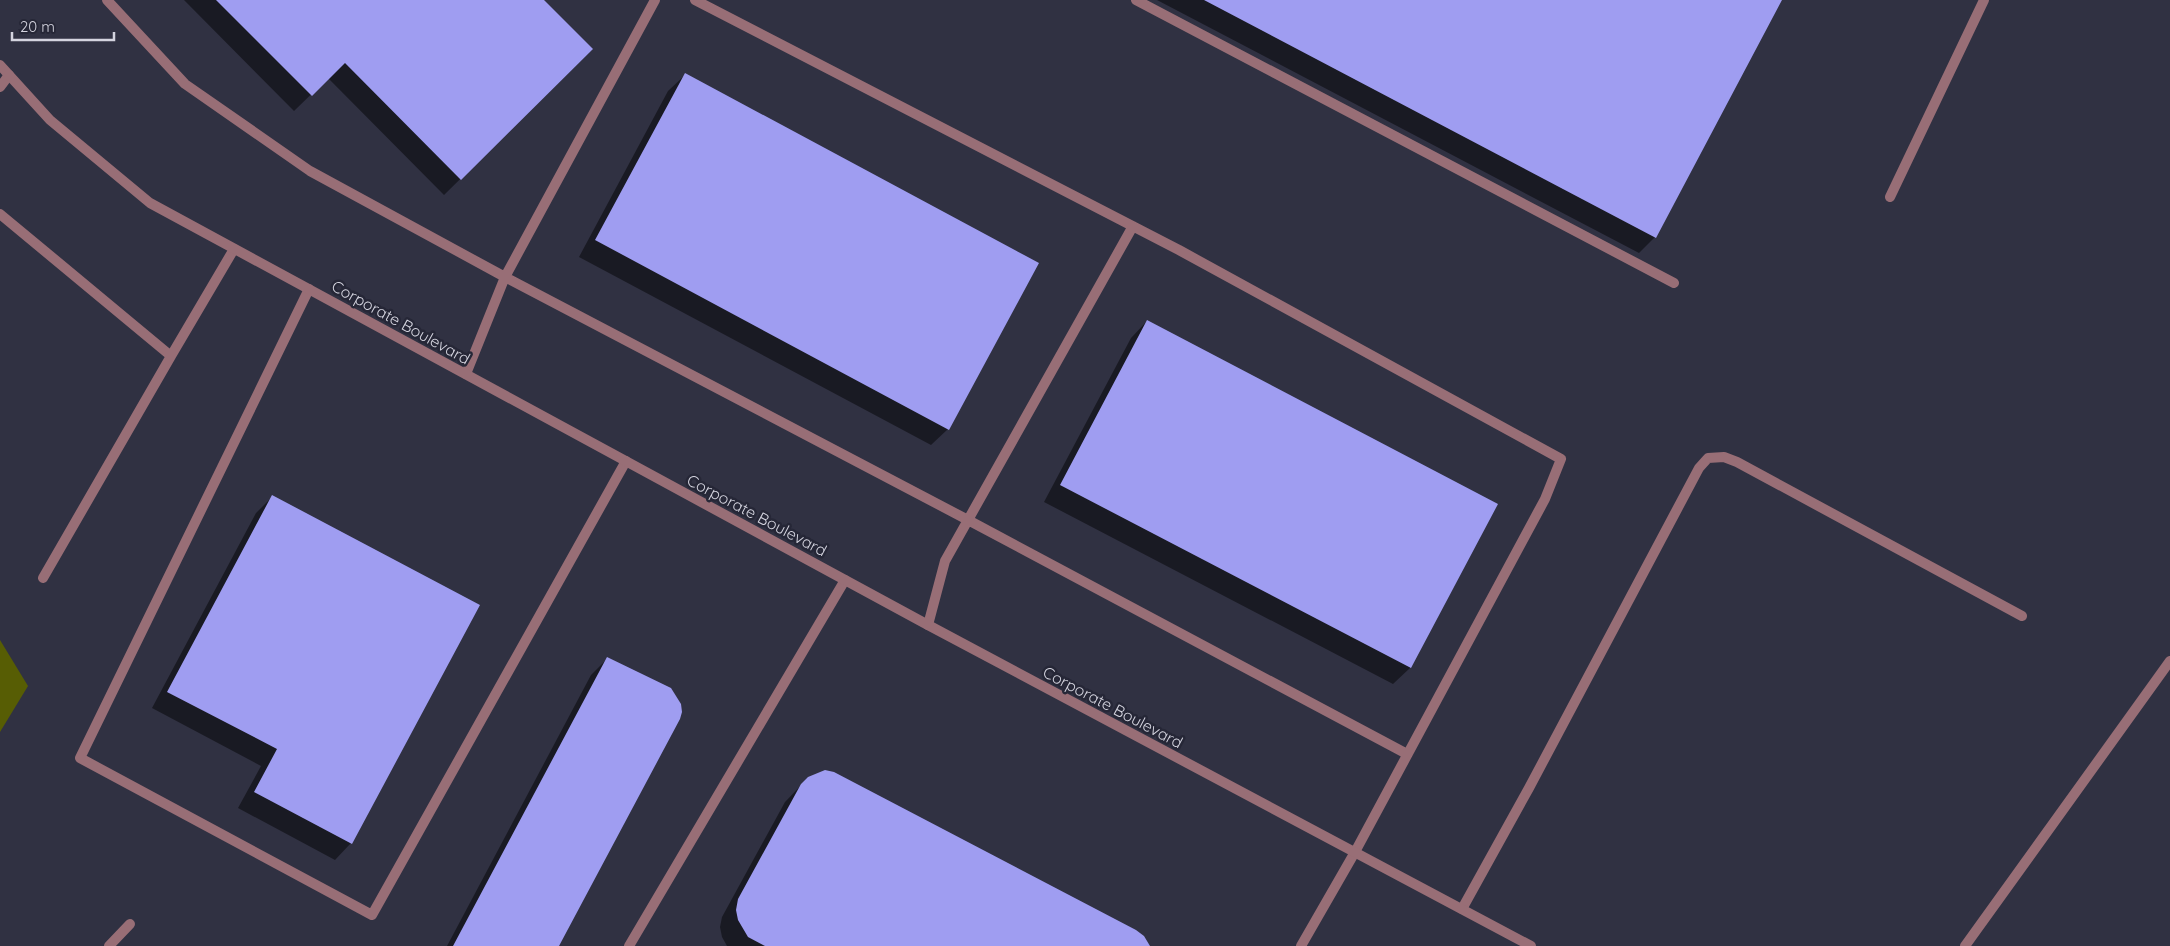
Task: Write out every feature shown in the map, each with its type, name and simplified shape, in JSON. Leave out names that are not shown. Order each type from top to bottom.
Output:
[{"type":"street","points":[[107,0],[185,84],[310,171],[505,277],[968,520],[1407,754]]},
{"type":"street","points":[[466,374],[505,277],[655,0]]},
{"type":"street","points":[[695,0],[1133,226],[1561,459],[1545,498],[1355,852],[1302,946]]},
{"type":"street","points":[[1136,0],[1674,283]]},
{"type":"street","points":[[1890,197],[1984,0]]},
{"type":"street","name":"Corporate Boulevard","points":[[0,65],[50,120],[150,203],[928,625],[1531,946]]},
{"type":"street","points":[[0,87],[9,75]]},
{"type":"street","points":[[0,214],[171,356]]},
{"type":"street","points":[[928,625],[945,561],[1133,226]]},
{"type":"street","points":[[43,578],[234,249]]},
{"type":"street","points":[[309,289],[80,758],[89,763],[372,914],[626,461]]},
{"type":"street","points":[[1462,909],[1529,788],[1699,468],[1708,458],[1724,457],[1737,462],[2022,616]]},
{"type":"street","points":[[629,946],[845,580]]},
{"type":"street","points":[[1965,946],[2170,661]]},
{"type":"street","points":[[109,946],[130,924]]},
{"type":"shaded area","points":[[0,640],[28,686],[0,732]]},
{"type":"building","points":[[216,0],[544,0],[593,49],[461,180],[345,63],[312,96]]},
{"type":"building","points":[[1204,0],[1782,0],[1656,238]]},
{"type":"building","points":[[685,73],[1039,263],[949,430],[595,240]]},
{"type":"building","points":[[1147,320],[1498,504],[1411,668],[1060,485]]},
{"type":"building","points":[[272,495],[480,605],[352,844],[254,792],[277,749],[167,692]]},
{"type":"building","points":[[607,657],[671,688],[681,704],[682,712],[680,719],[559,946],[453,946]]},
{"type":"building","points":[[825,770],[834,772],[1136,930],[1144,936],[1150,946],[765,946],[748,937],[738,920],[736,910],[738,899],[801,784],[808,777]]}]
